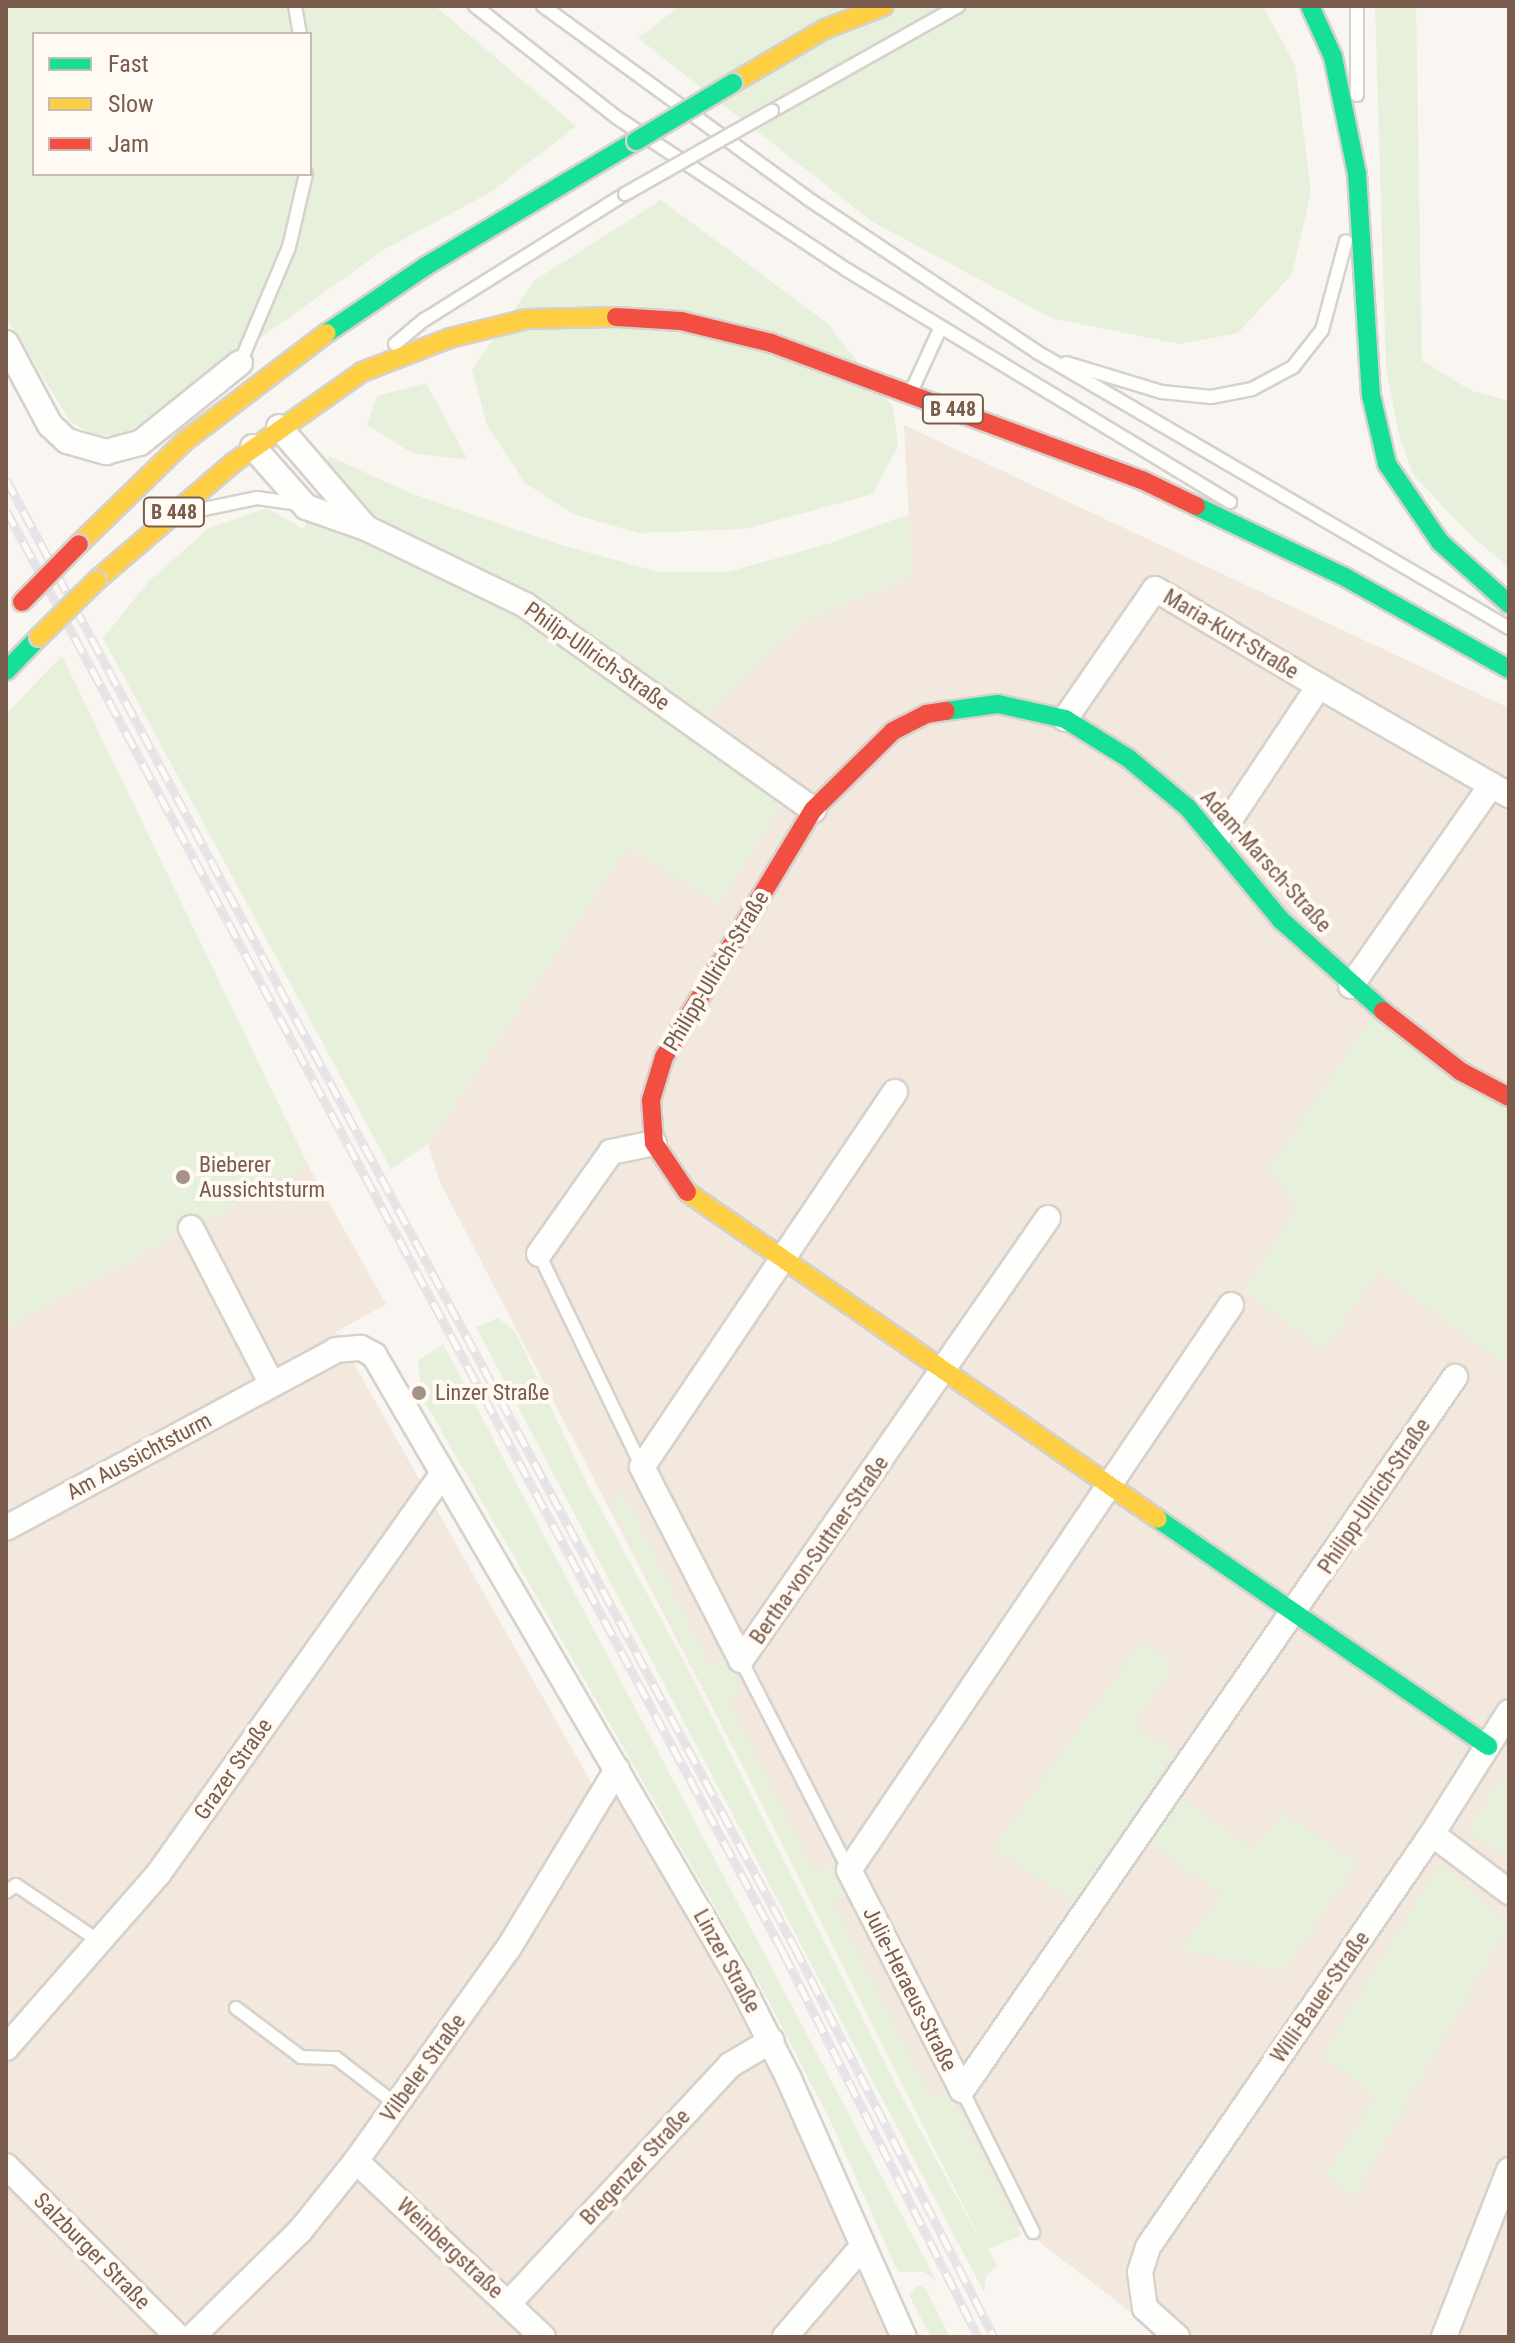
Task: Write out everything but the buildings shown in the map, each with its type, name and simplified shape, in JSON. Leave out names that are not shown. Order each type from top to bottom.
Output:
[{"type":"main road","name":"B 448","points":[[6,619],[79,544],[238,397],[383,293],[825,29],[884,6]]},
{"type":"main road","points":[[1310,6],[1333,57],[1357,174],[1371,395],[1387,464],[1440,542],[1509,604]]},
{"type":"main road","name":"B 448","points":[[6,671],[97,580],[165,520],[279,427],[362,372],[484,328],[598,314],[733,332],[911,393],[1156,486],[1343,576],[1509,669]]},
{"type":"main road","points":[[238,397],[279,427]]},
{"type":"main road","points":[[238,397],[253,447]]},
{"type":"main road","name":"Adam-Marsch-Straße","points":[[813,810],[860,758],[893,731],[926,714],[998,704],[1065,719],[1128,758],[1217,839],[1281,920],[1351,986],[1460,1071],[1509,1097]]},
{"type":"main road","name":"Philipp-Ullrich-Straße","points":[[813,810],[664,1057],[651,1100],[654,1143],[676,1182],[781,1261],[1488,1746]]},
{"type":"street","points":[[825,29],[859,6]]},
{"type":"street","points":[[6,343],[50,425],[67,441],[106,452],[140,443],[240,363]]},
{"type":"street","name":"Philip-Ullrich-Straße","points":[[279,427],[366,528]]},
{"type":"street","name":"Philip-Ullrich-Straße","points":[[253,447],[306,507],[366,528],[525,605],[568,632],[813,810]]},
{"type":"street","name":"Maria-Kurt-Straße","points":[[1065,719],[1155,589],[1500,790]]},
{"type":"street","name":"Maria-Kurt-Straße","points":[[1217,839],[1319,686]]},
{"type":"street","points":[[1351,986],[1500,790]]},
{"type":"street","points":[[642,1467],[895,1092]]},
{"type":"street","points":[[539,1254],[611,1152],[654,1143]]},
{"type":"street","points":[[944,1373],[1048,1218]]},
{"type":"street","points":[[191,1228],[272,1384]]},
{"type":"street","points":[[849,1870],[1231,1305]]},
{"type":"street","name":"Am Aussichtsturm","points":[[6,1528],[336,1350],[361,1348],[374,1355]]},
{"type":"street","name":"Linzer Straße","points":[[374,1355],[617,1770],[771,2041],[861,2248],[904,2337]]},
{"type":"street","name":"Bertha-von-Suttner-Straße","points":[[642,1467],[741,1660],[944,1373]]},
{"type":"street","name":"Philipp-Ullrich-Straße","points":[[1294,1615],[1455,1377]]},
{"type":"street","name":"Grazer Straße","points":[[6,2048],[102,1943],[159,1873],[442,1475]]},
{"type":"street","name":"Julie-Heraeus-Straße","points":[[849,1870],[962,2090],[1294,1615]]},
{"type":"street","name":"Willi-Bauer-Straße","points":[[1177,2337],[1145,2308],[1140,2284],[1148,2247],[1432,1834],[1509,1712]]},
{"type":"street","name":"Vilbeler Straße","points":[[192,2337],[300,2231],[356,2161],[508,1949],[617,1770]]},
{"type":"street","points":[[1432,1834],[1509,1892]]},
{"type":"street","name":"Bregenzer Straße","points":[[509,2303],[730,2065],[771,2041]]},
{"type":"street","name":"Weinbergstraße","points":[[356,2161],[543,2337]]},
{"type":"street","name":"Salzburger Straße","points":[[6,2166],[178,2337]]},
{"type":"street","points":[[1444,2337],[1509,2170]]},
{"type":"street","points":[[785,2337],[861,2248]]},
{"type":"lane","points":[[295,6],[300,32]]},
{"type":"lane","points":[[475,6],[616,117],[940,329],[1247,512],[1343,576]]},
{"type":"lane","points":[[543,6],[807,198],[1037,352],[1509,628]]},
{"type":"lane","points":[[362,372],[424,320],[625,194],[958,6]]},
{"type":"lane","points":[[1037,352],[1113,379],[1211,397],[1252,389],[1293,367],[1322,330],[1338,283],[1357,174],[1357,6]]},
{"type":"lane","points":[[240,363],[289,247],[306,176]]},
{"type":"lane","points":[[911,393],[940,329]]},
{"type":"lane","points":[[165,520],[252,499],[286,500],[306,507]]},
{"type":"lane","points":[[539,1254],[642,1467]]},
{"type":"lane","points":[[741,1660],[849,1870]]},
{"type":"lane","points":[[6,1892],[16,1885],[102,1943]]},
{"type":"lane","points":[[236,2008],[301,2057],[336,2058],[397,2105]]},
{"type":"lane","points":[[962,2090],[1033,2232]]},
{"type":"shaded area","points":[[904,425],[1509,708],[1509,2337],[1163,2337],[956,2178],[439,1180],[428,1144],[628,847],[719,903],[792,789],[706,715],[801,623],[912,576]]},
{"type":"shaded area","points":[[308,1165],[386,1304],[336,1332],[592,1784],[625,1804],[749,2021],[893,2337],[6,2337],[6,1327]]},
{"type":"green space","points":[[6,6],[435,6],[576,126],[491,192],[385,249],[123,436],[93,435],[70,421],[6,317]]},
{"type":"green space","points":[[680,6],[1263,6],[1295,65],[1311,192],[1292,274],[1238,333],[1179,344],[1051,318],[873,222],[638,38]]},
{"type":"green space","points":[[1375,6],[1416,6],[1422,361],[1472,391],[1509,401],[1509,568],[1465,530],[1413,474],[1399,435],[1386,368]]},
{"type":"green space","points":[[661,200],[826,322],[893,407],[898,446],[873,494],[745,529],[639,533],[573,514],[525,483],[487,425],[472,369],[535,280]]},
{"type":"green space","points":[[426,383],[468,460],[412,453],[367,425],[377,396]]},
{"type":"green space","points":[[329,456],[410,493],[558,544],[658,572],[728,572],[831,543],[909,514],[912,576],[801,623],[706,715],[792,789],[719,904],[628,847],[428,1144],[391,1169],[103,638],[149,581],[209,528],[267,508],[304,529]]},
{"type":"green space","points":[[62,656],[308,1165],[6,1327],[6,714]]},
{"type":"green space","points":[[1371,1018],[1509,1102],[1509,1368],[1379,1272],[1323,1350],[1244,1291],[1296,1208],[1270,1168]]},
{"type":"green space","points":[[498,1318],[515,1331],[585,1480],[691,1674],[900,2093],[985,2249],[609,1499],[623,1493],[711,1667],[728,1659],[744,1691],[728,1699],[815,1872],[833,1864],[848,1893],[832,1902],[932,2100],[950,2092],[1022,2235],[988,2249],[997,2266],[986,2275],[984,2292],[476,1327]]},
{"type":"green space","points":[[443,1344],[937,2282],[924,2272],[898,2272],[830,2120],[766,1996],[422,1397],[418,1361]]},
{"type":"green space","points":[[1142,1641],[1173,1665],[1133,1727],[1174,1751],[1157,1781],[1253,1850],[1283,1813],[1357,1862],[1284,1971],[1181,1950],[1222,1894],[1134,1832],[1080,1906],[993,1849]]},
{"type":"green space","points":[[1509,1768],[1509,1859],[1467,1831]]},
{"type":"green space","points":[[1440,1863],[1509,1924],[1354,2197],[1326,2175],[1376,2097],[1322,2056]]},
{"type":"green space","points":[[917,2285],[925,2288],[950,2337],[931,2337],[909,2295]]},
{"type":"railway","points":[[6,479],[794,1946],[994,2337]]},
{"type":"railway","points":[[6,510],[783,1952],[978,2337]]},
{"type":"traffic: fast","points":[[1310,6],[1333,57],[1357,174],[1371,395],[1387,464],[1440,542],[1509,604]]},
{"type":"traffic: fast","points":[[636,141],[733,83]]},
{"type":"traffic: fast","points":[[327,333],[426,266],[636,141]]},
{"type":"traffic: fast","points":[[1196,506],[1343,576],[1509,669]]},
{"type":"traffic: fast","points":[[6,671],[39,637]]},
{"type":"traffic: fast","points":[[946,711],[998,704],[1065,719],[1128,758],[1188,808],[1281,920],[1383,1011]]},
{"type":"traffic: fast","points":[[1158,1519],[1488,1746]]},
{"type":"traffic: slow","points":[[733,83],[825,29],[884,6]]},
{"type":"traffic: slow","points":[[97,580],[233,463],[362,372],[450,338],[527,319],[616,317]]},
{"type":"traffic: slow","points":[[79,544],[185,441],[327,333]]},
{"type":"traffic: slow","points":[[39,637],[97,580]]},
{"type":"traffic: slow","points":[[687,1192],[1158,1519]]},
{"type":"traffic: jam","points":[[616,317],[681,321],[771,343],[1142,480],[1196,506]]},
{"type":"traffic: jam","points":[[22,602],[79,544]]},
{"type":"traffic: jam","points":[[687,1192],[654,1143],[651,1100],[664,1057],[813,810],[893,731],[926,714],[946,711]]},
{"type":"traffic: jam","points":[[1383,1011],[1460,1071],[1509,1097]]},
{"type":"place","name":"Bieberer Aussichtsturm","points":[[183,1177]]},
{"type":"place","name":"Linzer Straße","points":[[419,1393]]}]
